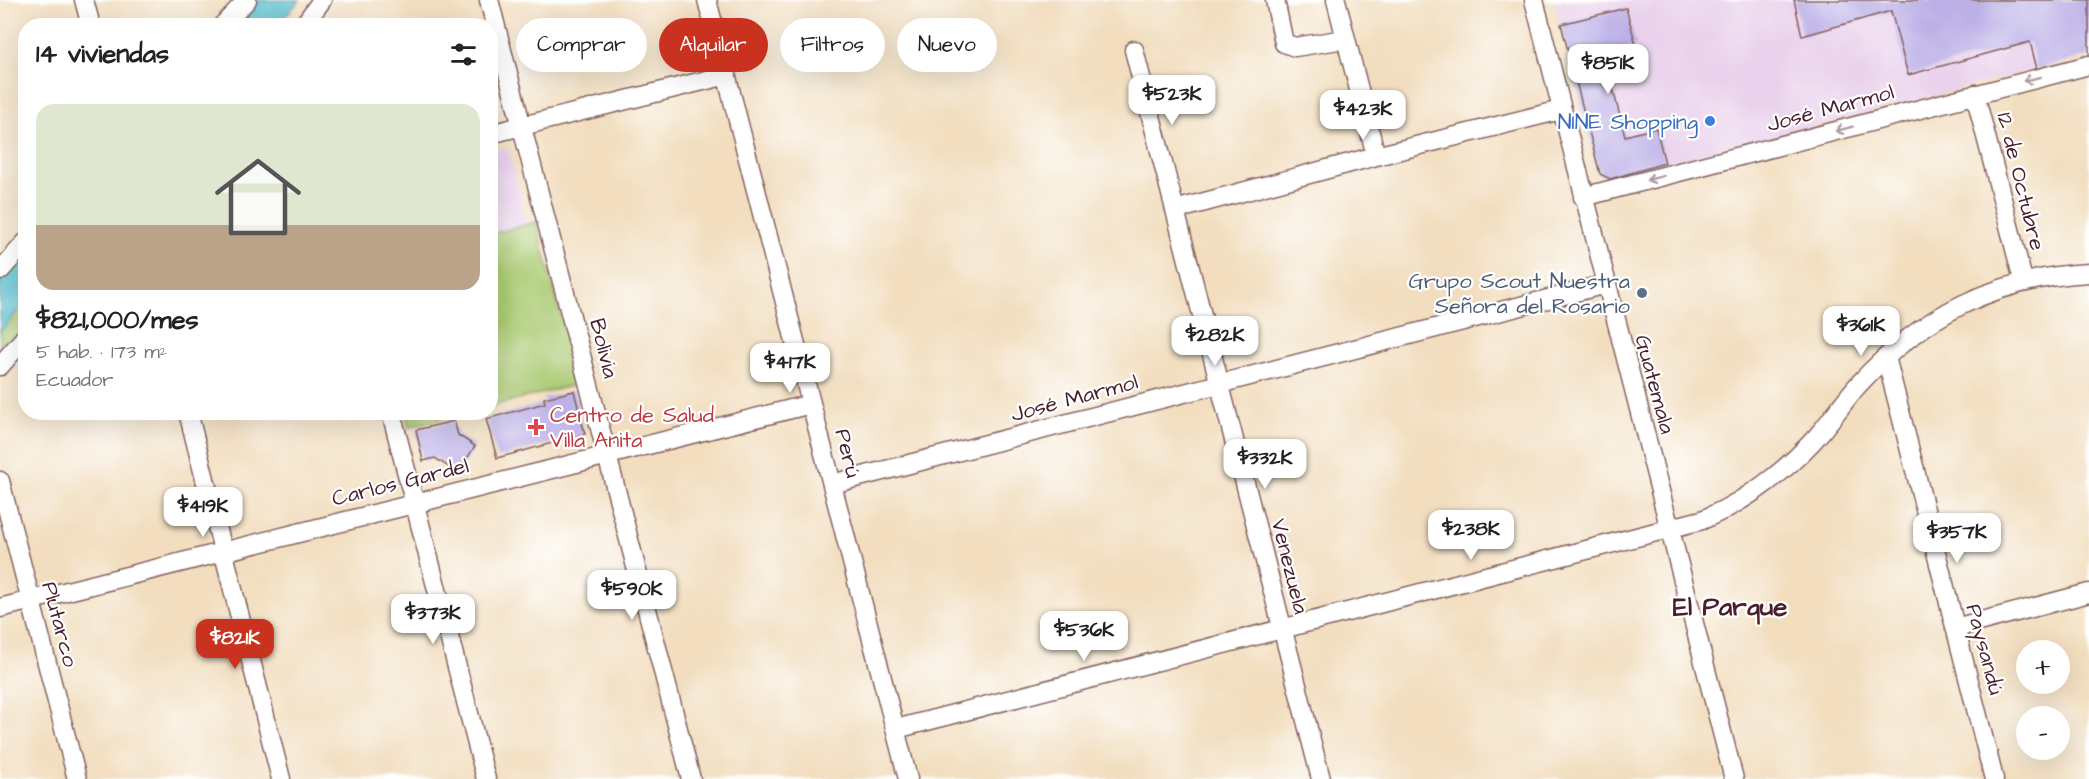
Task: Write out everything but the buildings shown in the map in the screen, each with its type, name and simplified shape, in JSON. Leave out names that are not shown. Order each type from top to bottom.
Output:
[{"type":"street","points":[[84,0],[89,18]]},
{"type":"street","points":[[230,18],[247,0]]},
{"type":"street","points":[[309,18],[322,0]]},
{"type":"street","name":"Bolivia","points":[[489,0],[494,18]]},
{"type":"street","name":"Perú","points":[[707,0],[908,779]]},
{"type":"street","points":[[1275,0],[1284,43],[1295,47],[1345,39]]},
{"type":"street","points":[[1336,0],[1376,156]]},
{"type":"street","name":"Guatemala","points":[[1534,0],[1734,779]]},
{"type":"street","name":"Bolivia","points":[[498,33],[691,779]]},
{"type":"street","name":"Venezuela","points":[[1134,50],[1321,779]]},
{"type":"street","name":"José Marmol","points":[[1583,197],[2089,65]]},
{"type":"street","points":[[498,132],[727,75]]},
{"type":"street","name":"12 de Octubre","points":[[1975,94],[2023,280]]},
{"type":"street","points":[[1175,210],[1376,156],[1561,110]]},
{"type":"street","points":[[0,271],[18,251]]},
{"type":"street","points":[[896,729],[1702,520],[1730,508],[1756,491],[1812,442],[1857,386],[1886,357],[1946,312],[2023,280],[2089,273]]},
{"type":"street","name":"José Marmol","points":[[832,484],[1606,284]]},
{"type":"street","points":[[0,366],[18,345]]},
{"type":"street","name":"Paysandú","points":[[1886,357],[1995,779]]},
{"type":"street","name":"Carlos Gardel","points":[[0,608],[415,501],[812,404]]},
{"type":"street","points":[[190,420],[281,779]]},
{"type":"street","points":[[393,420],[486,779]]},
{"type":"street","name":"Plutarco","points":[[0,482],[77,779]]},
{"type":"street","points":[[1955,628],[2089,593]]},
{"type":"shaded area","name":"NINE Shopping","points":[[1554,0],[2089,0],[2037,69],[1612,179],[1599,174]]},
{"type":"shaded area","points":[[498,149],[509,151],[527,226],[498,232]]},
{"type":"green space","points":[[536,222],[579,384],[498,404],[498,232]]},
{"type":"green space","points":[[18,250],[18,344],[0,366],[0,271]]},
{"type":"green space","points":[[407,420],[436,420],[409,427]]},
{"type":"water","points":[[252,0],[300,0],[283,18],[237,18]]},
{"type":"water","points":[[18,261],[18,311],[0,332],[0,281]]},
{"type":"place","name":"NINE Shopping","points":[[1710,121]]},
{"type":"place","name":"Grupo Scout Nuestra Señora del Rosario","points":[[1642,293]]},
{"type":"place","name":"Centro de Salud Villa Anita","points":[[536,427]]},
{"type":"district","name":"El Parque","points":[[1730,606]]}]
